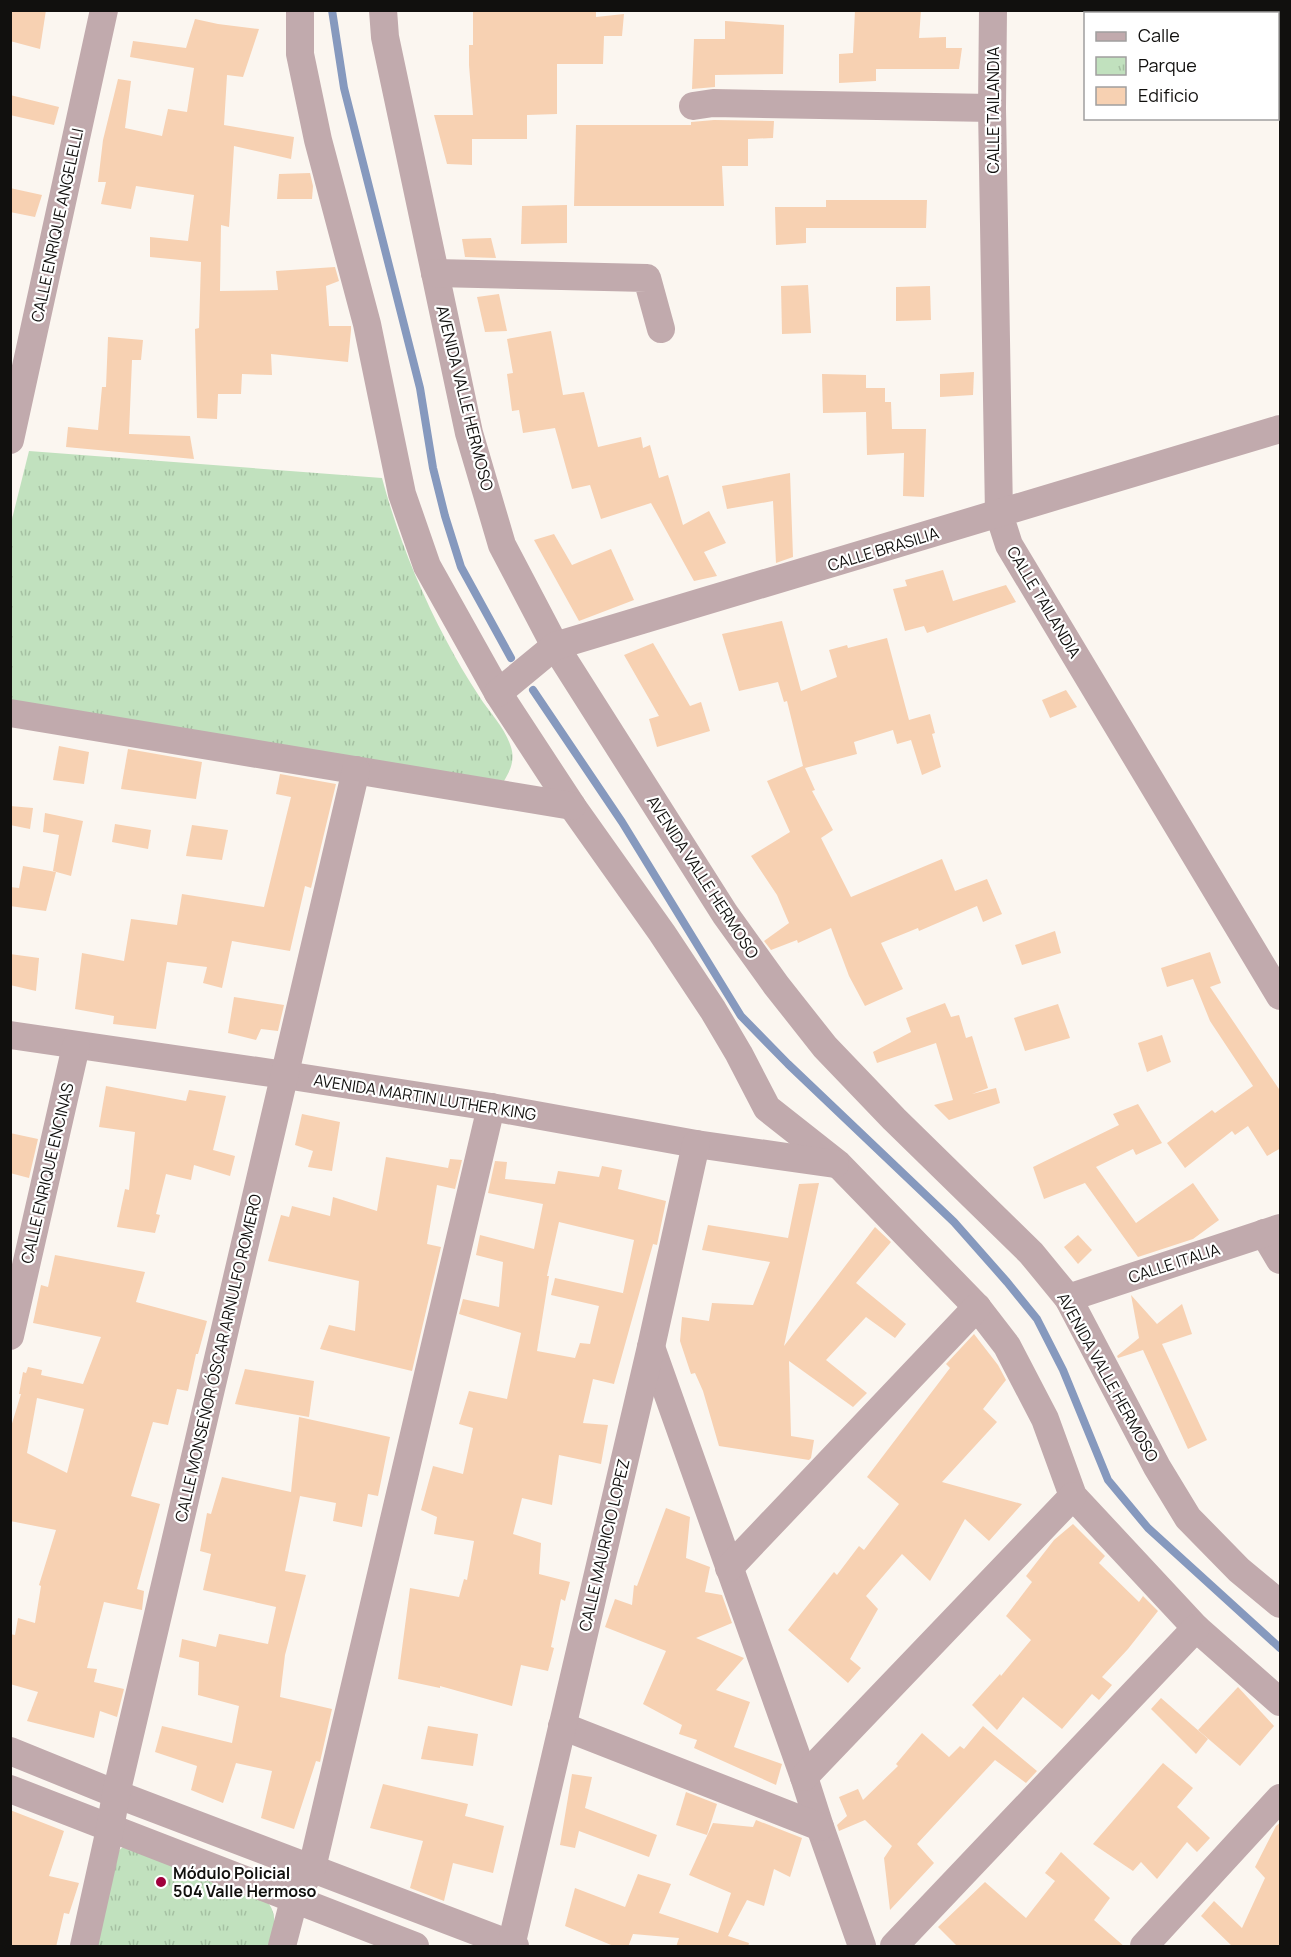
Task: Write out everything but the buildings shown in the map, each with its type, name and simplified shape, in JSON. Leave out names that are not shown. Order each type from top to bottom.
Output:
[{"type":"street","name":"CALLE ENRIQUE ANGELELLI","points":[[10,440],[104,10]]},
{"type":"street","points":[[300,10],[300,54],[314,119],[367,324],[402,494],[427,566],[498,693],[572,806],[662,933],[713,1010],[767,1108],[838,1164],[977,1307],[1007,1346],[1044,1419],[1073,1496],[1196,1628],[1281,1702]]},
{"type":"street","name":"AVENIDA VALLE HERMOSO","points":[[383,10],[385,37],[469,432],[502,544],[555,646],[724,914],[776,985],[825,1047],[894,1119],[1031,1253],[1068,1298],[1157,1467],[1188,1518],[1239,1570],[1281,1604]]},
{"type":"street","name":"CALLE TAILANDIA","points":[[993,10],[992,108],[999,514],[1009,545],[1281,996]]},
{"type":"street","points":[[693,106],[713,103],[992,108]]},
{"type":"street","points":[[435,273],[647,278],[661,329]]},
{"type":"street","name":"CALLE BRASILIA","points":[[498,693],[555,646],[1281,429]]},
{"type":"street","points":[[10,713],[572,806]]},
{"type":"street","name":"CALLE MONSEÑOR ÓSCAR ARNULFO ROMERO","points":[[84,1947],[116,1794],[356,770]]},
{"type":"street","name":"AVENIDA MARTIN LUTHER KING","points":[[10,1035],[491,1107],[696,1144],[838,1164]]},
{"type":"street","name":"CALLE ENRIQUE ENCINAS","points":[[10,1336],[76,1046]]},
{"type":"street","points":[[282,1947],[294,1900],[312,1868],[491,1107]]},
{"type":"street","name":"CALLE MAURICIO LOPEZ","points":[[513,1946],[696,1144]]},
{"type":"street","points":[[1273,1230],[1281,1260]]},
{"type":"street","name":"CALLE ITALIA","points":[[1068,1298],[1273,1230]]},
{"type":"street","points":[[729,1568],[977,1307]]},
{"type":"street","points":[[651,1347],[862,1947]]},
{"type":"street","points":[[804,1777],[1073,1496]]},
{"type":"street","points":[[894,1947],[1196,1628]]},
{"type":"street","points":[[562,1726],[820,1827]]},
{"type":"street","points":[[10,1751],[513,1946]]},
{"type":"street","points":[[10,1789],[415,1947]]},
{"type":"street","points":[[1144,1947],[1281,1798]]},
{"type":"green space","points":[[29,451],[382,478],[402,540],[436,621],[466,675],[510,744],[512,763],[504,781],[11,710],[11,523]]},
{"type":"green space","points":[[123,1847],[266,1900],[274,1917],[270,1946],[95,1946],[116,1853]]},
{"type":"waterway","points":[[332,10],[344,88],[420,388],[433,468],[445,516],[461,567],[511,658]]},
{"type":"waterway","points":[[533,690],[622,822],[741,1016],[788,1064],[954,1222],[1007,1282],[1037,1319],[1063,1370],[1108,1480],[1148,1528],[1280,1648]]},
{"type":"place","name":"Módulo Policial 504 Valle Hermoso","points":[[161,1882]]}]
